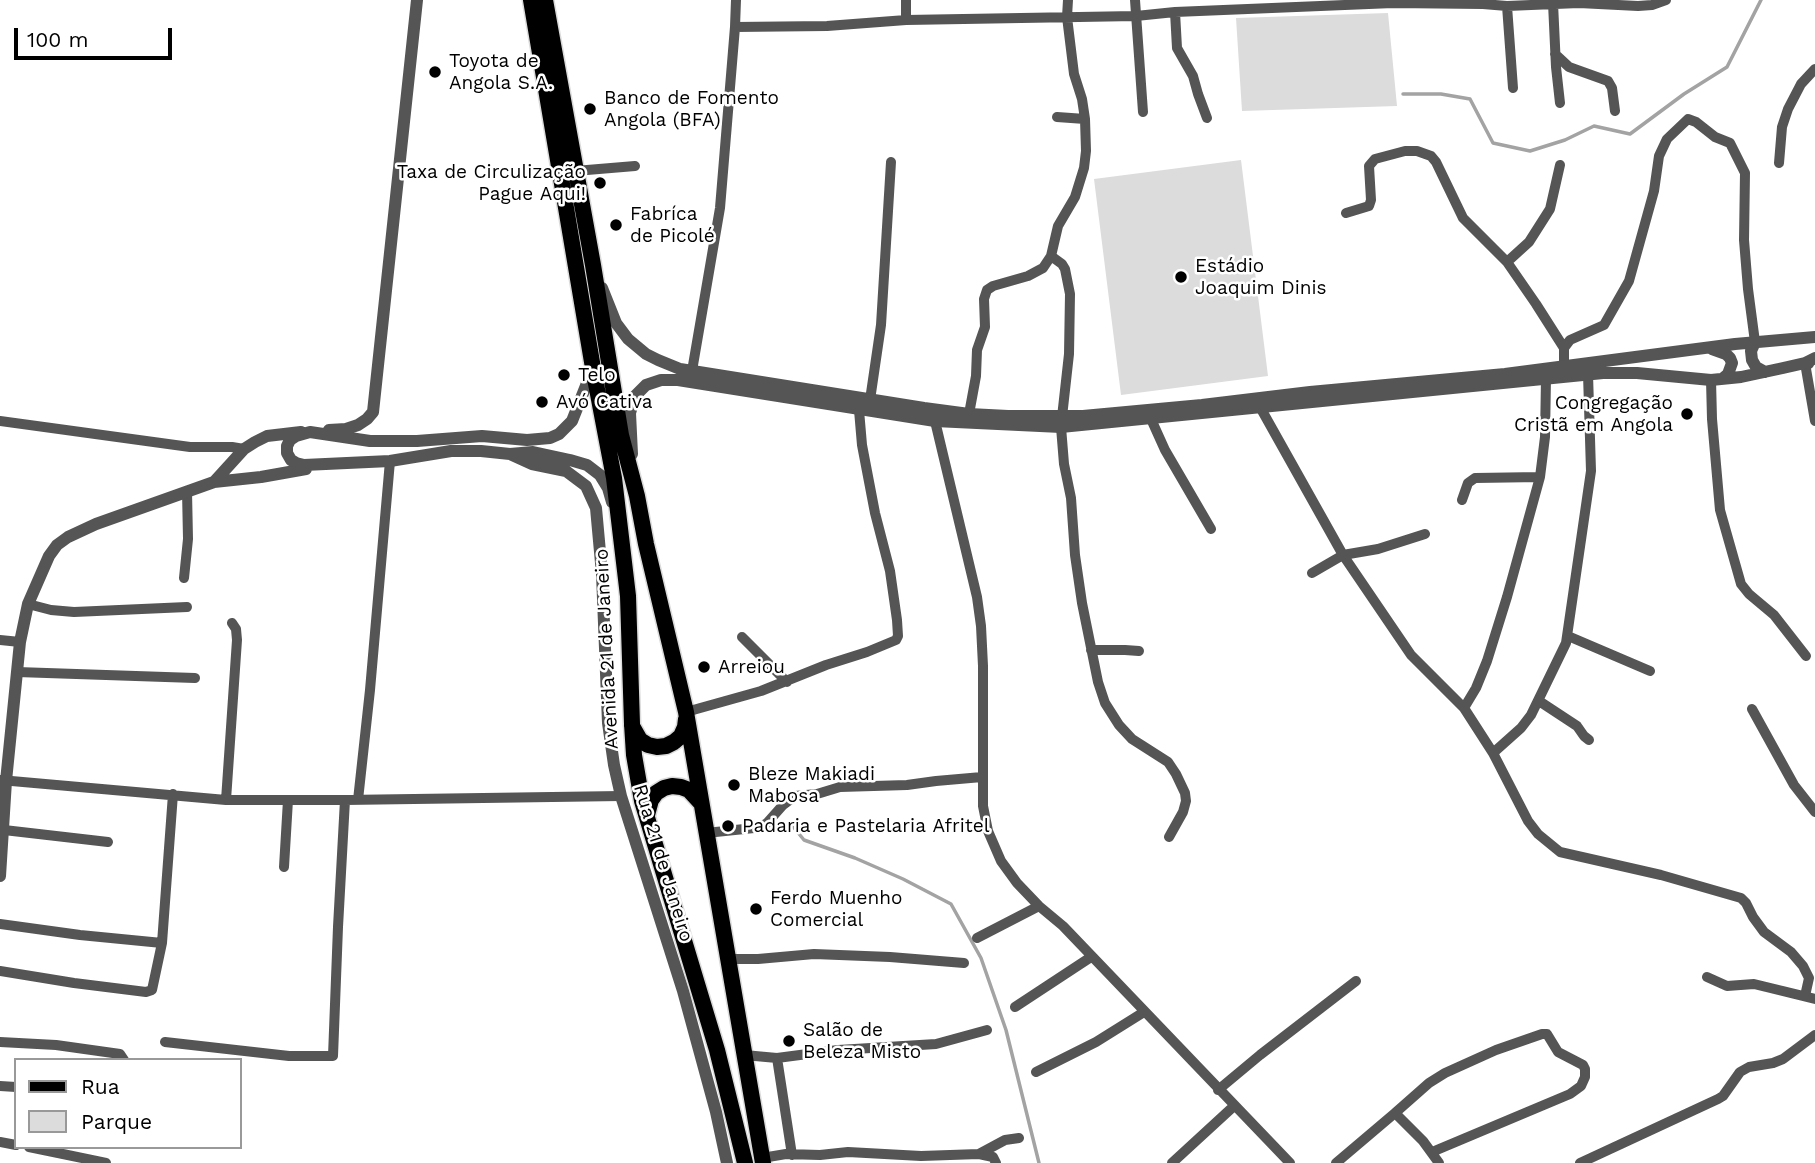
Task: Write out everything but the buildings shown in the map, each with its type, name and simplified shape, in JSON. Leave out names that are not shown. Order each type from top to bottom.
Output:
[{"type":"main road","name":"Avenida 21 de Janeiro","points":[[531,0],[623,541],[628,596],[634,755],[646,817],[709,1024],[745,1163]]},
{"type":"main road","points":[[545,0],[621,435],[686,715],[763,1160]]},
{"type":"main road","points":[[632,724],[640,740],[648,745],[666,746],[681,736],[686,715]]},
{"type":"main road","points":[[646,817],[651,800],[664,788],[672,786],[689,790],[701,803]]},
{"type":"street","points":[[214,482],[244,449],[267,436],[346,429],[367,419],[373,412],[417,0]]},
{"type":"street","points":[[692,371],[720,208],[736,0]]},
{"type":"street","points":[[906,0],[906,20]]},
{"type":"street","points":[[969,414],[976,376],[977,350],[985,327],[984,299],[987,290],[1043,268],[1051,256],[1058,226],[1075,197],[1084,169],[1084,120],[1082,99],[1074,74],[1068,0]]},
{"type":"street","points":[[1135,0],[1143,112]]},
{"type":"street","points":[[735,27],[827,26],[906,20],[1136,16],[1230,5],[1483,2],[1507,6],[1553,3],[1638,6],[1666,0]]},
{"type":"street","points":[[1553,3],[1560,103]]},
{"type":"street","points":[[1507,6],[1513,88]]},
{"type":"street","points":[[1175,12],[1177,48],[1193,76],[1207,118]]},
{"type":"street","points":[[1555,54],[1569,67],[1608,82],[1612,88],[1615,111]]},
{"type":"street","points":[[1779,163],[1782,127],[1788,109],[1801,84],[1815,69]]},
{"type":"street","points":[[1057,117],[1084,120]]},
{"type":"street","points":[[1564,348],[1570,340],[1604,325],[1629,281],[1657,180],[1659,156],[1667,139],[1688,119],[1696,122],[1715,138],[1730,143],[1745,173],[1744,240],[1755,342],[1752,359],[1756,367],[1765,372]]},
{"type":"street","points":[[1346,213],[1369,206],[1370,162],[1381,156],[1405,151],[1425,152],[1434,158],[1463,218],[1507,262],[1564,348],[1564,366]]},
{"type":"street","points":[[870,400],[881,325],[891,162]]},
{"type":"street","points":[[1507,262],[1529,242],[1550,209],[1560,165]]},
{"type":"street","points":[[575,171],[635,166]]},
{"type":"street","points":[[1051,256],[1062,264],[1069,281],[1069,354],[1061,422],[1075,555],[1091,650],[1105,703],[1119,725],[1132,739],[1168,762],[1177,774],[1185,793],[1183,812],[1169,837]]},
{"type":"street","points":[[593,265],[612,314],[628,339],[658,360],[680,369],[969,414],[1061,422],[1310,392],[1506,374],[1755,342],[1815,337]]},
{"type":"street","points":[[1707,349],[1726,354],[1732,363],[1731,369],[1716,379]]},
{"type":"street","points":[[637,496],[630,412],[638,392],[652,382],[678,380],[935,421],[1061,422],[1151,419],[1588,374],[1637,373],[1716,379],[1812,362],[1815,421]]},
{"type":"street","points":[[593,368],[572,421],[559,434],[550,438],[527,440],[482,436],[370,441],[310,432],[290,440],[287,453],[290,460],[304,465],[390,461],[451,451],[510,454],[533,452],[587,465],[600,475],[608,488],[623,541]]},
{"type":"street","points":[[1493,753],[1521,728],[1531,715],[1568,636],[1591,471],[1588,374]]},
{"type":"street","points":[[1464,708],[1487,661],[1540,477],[1545,437],[1546,378]]},
{"type":"street","points":[[1716,379],[1712,419],[1720,510],[1741,584],[1773,615],[1806,656]]},
{"type":"street","points":[[1261,407],[1343,555],[1411,655],[1464,708],[1493,753],[1528,821],[1538,834],[1560,852],[1661,874],[1744,900],[1766,935],[1791,951],[1803,966],[1809,978],[1810,997],[1754,984],[1727,986],[1707,977]]},
{"type":"street","points":[[686,715],[787,682],[894,641],[898,636],[890,571],[875,513],[862,445],[859,410]]},
{"type":"street","points":[[1151,419],[1165,450],[1211,529]]},
{"type":"street","points":[[0,421],[190,446],[244,449]]},
{"type":"street","points":[[935,421],[977,597],[983,666],[983,806],[988,831],[1001,861],[1039,906],[1063,926],[1290,1163]]},
{"type":"street","name":"Rua 21 de Janeiro","points":[[510,454],[532,464],[566,471],[586,486],[596,508],[602,574],[608,723],[614,765],[621,796],[683,991],[727,1163]]},
{"type":"street","points":[[358,800],[390,461]]},
{"type":"street","points":[[0,876],[4,830],[3,780],[20,642],[29,604],[49,556],[57,545],[96,524],[214,482],[261,477],[330,464]]},
{"type":"street","points":[[1462,500],[1468,484],[1475,478],[1540,477]]},
{"type":"street","points":[[184,578],[188,539],[187,492]]},
{"type":"street","points":[[1312,573],[1343,555],[1378,549],[1425,534]]},
{"type":"street","points":[[29,604],[74,612],[187,607]]},
{"type":"street","points":[[226,800],[237,640],[236,629],[232,623]]},
{"type":"street","points":[[1568,636],[1650,671]]},
{"type":"street","points":[[742,637],[787,682]]},
{"type":"street","points":[[0,640],[20,642]]},
{"type":"street","points":[[1091,650],[1139,651]]},
{"type":"street","points":[[17,672],[195,678]]},
{"type":"street","points":[[1539,701],[1577,726],[1589,740]]},
{"type":"street","points":[[1752,709],[1794,785],[1815,812]]},
{"type":"street","points":[[706,833],[762,826],[795,796],[817,794],[840,787],[907,785],[982,777]]},
{"type":"street","points":[[3,780],[226,800],[621,796]]},
{"type":"street","points":[[0,971],[150,992],[162,943],[173,794]]},
{"type":"street","points":[[284,867],[288,800]]},
{"type":"street","points":[[165,1042],[289,1056],[333,1056],[345,800]]},
{"type":"street","points":[[4,830],[108,842]]},
{"type":"street","points":[[977,938],[1039,906]]},
{"type":"street","points":[[0,924],[162,943]]},
{"type":"street","points":[[729,959],[814,954],[964,963]]},
{"type":"street","points":[[1015,1007],[1091,957]]},
{"type":"street","points":[[1218,1090],[1356,981]]},
{"type":"street","points":[[1036,1072],[1096,1042],[1144,1012]]},
{"type":"street","points":[[744,1055],[777,1058],[838,1050],[936,1044],[987,1030]]},
{"type":"street","points":[[1336,1163],[1429,1083],[1496,1050],[1547,1034],[1558,1052],[1583,1065],[1585,1077],[1581,1086],[1570,1094],[1432,1152]]},
{"type":"street","points":[[1580,1163],[1718,1099],[1740,1072],[1749,1067],[1783,1059],[1815,1035]]},
{"type":"street","points":[[0,1042],[56,1045],[120,1054],[123,1058]]},
{"type":"street","points":[[777,1058],[792,1154]]},
{"type":"street","points":[[1172,1163],[1234,1106]]},
{"type":"street","points":[[1395,1113],[1439,1163]]},
{"type":"street","points":[[979,1154],[1005,1140],[1019,1138]]},
{"type":"street","points":[[39,1149],[106,1163]]},
{"type":"street","points":[[763,1160],[792,1154],[848,1152],[921,1156],[979,1154],[993,1157],[996,1163]]},
{"type":"green space","points":[[1388,13],[1397,106],[1242,111],[1236,18]]},
{"type":"green space","name":"Estádio Joaquim Dinis","points":[[1241,160],[1268,376],[1121,395],[1094,179]]},
{"type":"waterway","points":[[1403,94],[1441,94],[1470,99],[1493,143],[1530,151],[1565,140],[1594,126],[1630,134],[1684,94],[1727,67],[1761,0]]},
{"type":"waterway","points":[[791,824],[804,840],[855,858],[951,904],[981,958],[1006,1030],[1039,1163]]},
{"type":"place","name":"Toyota de Angola S.A.","points":[[435,72]]},
{"type":"place","name":"Banco de Fomento Angola (BFA)","points":[[590,109]]},
{"type":"place","name":"Taxa de Circulização Pague Aqui!","points":[[600,183]]},
{"type":"place","name":"Fabríca de Picolé","points":[[616,225]]},
{"type":"place","name":"Estádio Joaquim Dinis","points":[[1181,277]]},
{"type":"place","name":"Telo","points":[[564,375]]},
{"type":"place","name":"Avó Cativa","points":[[542,402]]},
{"type":"place","name":"Congregação Cristã em Angola","points":[[1687,414]]},
{"type":"place","name":"Arreiou","points":[[704,667]]},
{"type":"place","name":"Bleze Makiadi Mabosa","points":[[734,785]]},
{"type":"place","name":"Padaria e Pastelaria Afritel","points":[[728,826]]},
{"type":"place","name":"Ferdo Muenho Comercial","points":[[756,909]]},
{"type":"place","name":"Salão de Beleza Misto","points":[[789,1041]]}]
